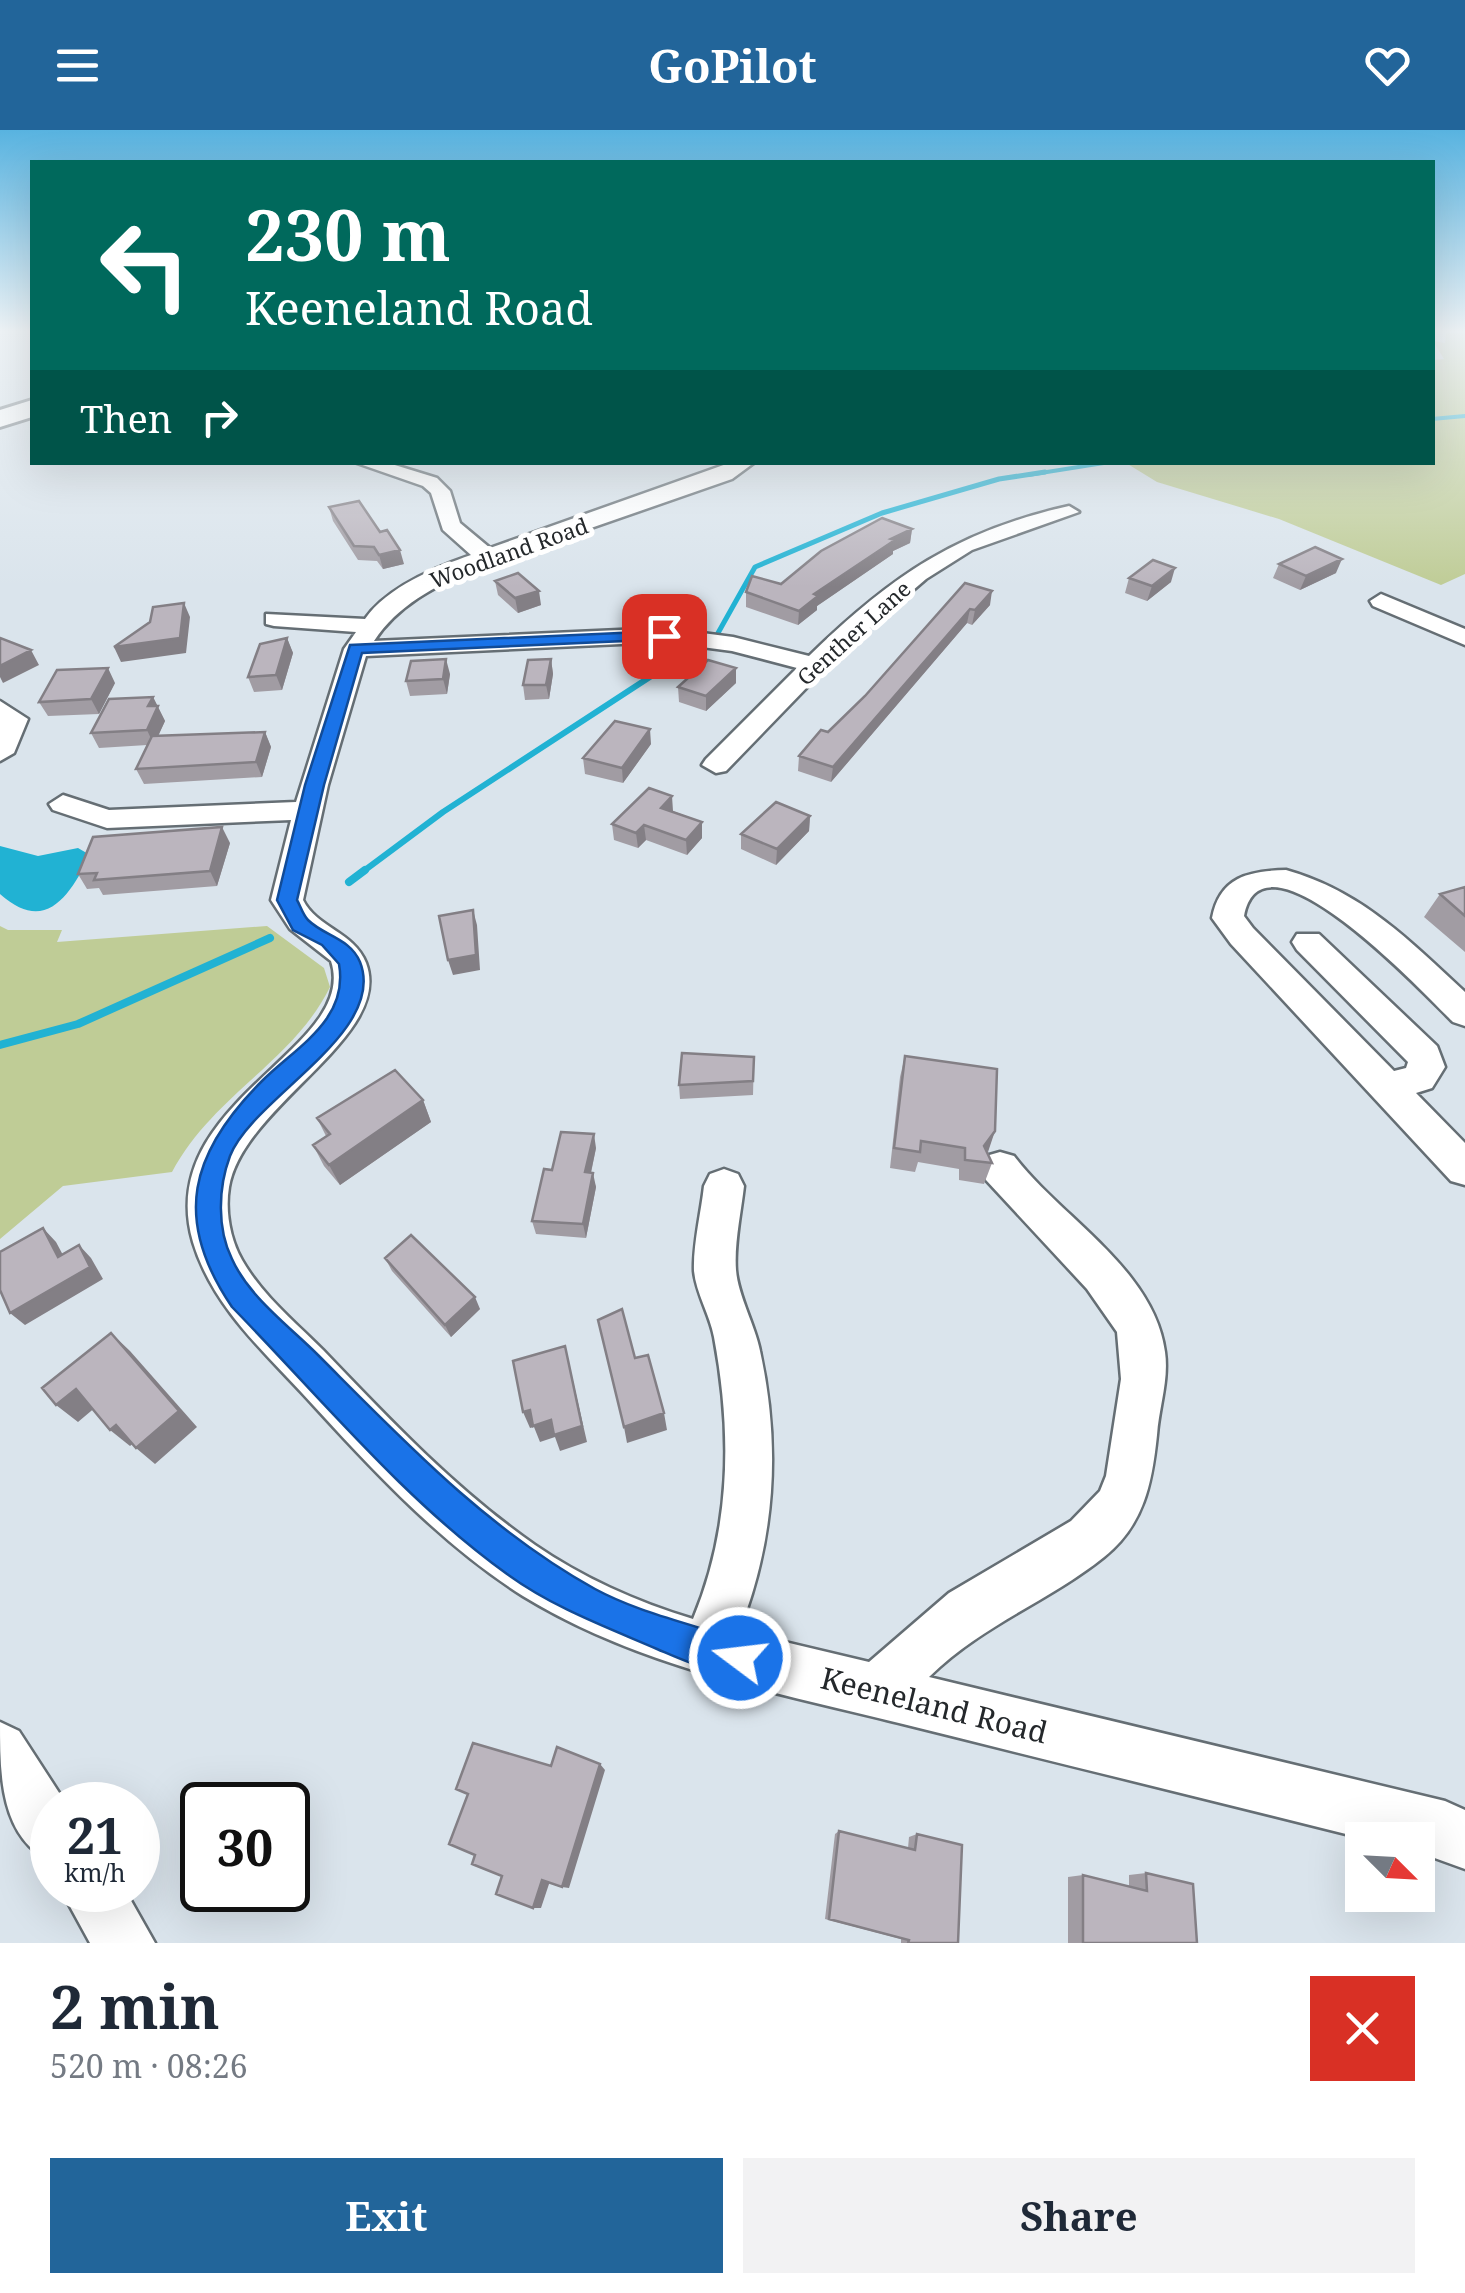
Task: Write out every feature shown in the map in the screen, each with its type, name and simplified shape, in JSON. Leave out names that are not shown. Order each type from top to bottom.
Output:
[{"type":"street","points":[[373,465],[430,482],[440,491],[450,526],[488,557]]},
{"type":"street","name":"Woodland Road","points":[[289,887],[356,648],[369,626],[426,583],[488,557],[662,498],[739,465]]},
{"type":"street","name":"Genther Lane","points":[[716,766],[877,606],[944,558],[996,534],[1069,512]]},
{"type":"street","points":[[1380,602],[1465,638]]},
{"type":"street","points":[[274,618],[369,626]]},
{"type":"street","points":[[356,648],[664,636],[733,644],[815,665]]},
{"type":"street","points":[[0,709],[15,719],[0,753]]},
{"type":"street","points":[[63,804],[107,820],[308,810]]},
{"type":"street","points":[[1465,1013],[1350,907],[1321,890],[1264,880],[1244,885],[1231,898],[1228,918],[1465,1169]]},
{"type":"street","name":"Keeneland Road","points":[[289,887],[291,913],[300,925],[340,949],[352,978],[340,1021],[324,1042],[271,1087],[219,1150],[208,1208],[211,1240],[223,1270],[242,1298],[429,1488],[518,1563],[590,1604],[706,1649],[1445,1830],[1465,1840]]},
{"type":"street","points":[[1308,942],[1424,1056],[1426,1067],[1419,1078],[1388,1088]]},
{"type":"street","points":[[876,1692],[966,1612],[1075,1546],[1116,1510],[1130,1479],[1134,1430],[1145,1380],[1145,1354],[1134,1321],[1102,1273],[1016,1192],[1000,1168]]},
{"type":"street","points":[[706,1649],[729,1593],[744,1531],[750,1460],[744,1379],[733,1323],[715,1272],[724,1186]]},
{"type":"street","points":[[7,1779],[30,1807]]},
{"type":"street","points":[[105,1912],[125,1943]]},
{"type":"green space","points":[[1435,418],[1465,418],[1465,574],[1441,585],[1279,519],[1157,482],[1129,465],[1435,465]]},
{"type":"green space","points":[[0,926],[8,930],[62,930],[57,942],[267,926],[324,968],[330,987],[296,1037],[209,1121],[172,1172],[63,1186],[0,1239]]},
{"type":"water","points":[[0,846],[38,856],[78,848],[90,855],[65,896],[55,905],[31,911],[0,894]]},
{"type":"building","points":[[359,501],[380,532],[387,530],[400,550],[379,555],[374,547],[354,546],[329,507]]},
{"type":"building","points":[[882,518],[912,529],[891,539],[895,540],[814,594],[818,596],[799,611],[746,592],[752,576],[781,584],[821,551]]},
{"type":"building","points":[[1315,547],[1342,559],[1306,576],[1279,564]]},
{"type":"building","points":[[1153,560],[1175,568],[1152,586],[1129,578]]},
{"type":"building","points":[[518,573],[539,591],[515,598],[495,581]]},
{"type":"building","points":[[965,583],[992,591],[975,610],[970,609],[833,767],[799,756],[821,730],[828,732],[865,696]]},
{"type":"building","points":[[184,603],[180,638],[114,647],[150,622],[153,607]]},
{"type":"building","points":[[0,638],[31,650],[0,666]]},
{"type":"building","points":[[287,638],[276,675],[248,677],[260,644]]},
{"type":"building","points":[[446,659],[443,679],[406,681],[411,661]]},
{"type":"building","points":[[551,659],[546,685],[523,685],[528,660]]},
{"type":"building","points":[[708,660],[736,668],[706,696],[678,687]]},
{"type":"building","points":[[108,668],[91,699],[39,702],[57,670]]},
{"type":"building","points":[[153,697],[148,706],[158,706],[147,730],[91,733],[109,699]]},
{"type":"building","points":[[615,721],[650,729],[622,768],[583,758]]},
{"type":"building","points":[[265,732],[256,762],[136,769],[152,736]]},
{"type":"building","points":[[649,788],[672,796],[661,808],[702,822],[686,840],[644,825],[636,833],[612,824]]},
{"type":"building","points":[[776,802],[810,816],[777,849],[741,834]]},
{"type":"building","points":[[222,827],[210,871],[94,880],[97,873],[78,874],[93,837]]},
{"type":"building","points":[[1465,887],[1465,916],[1440,894]]},
{"type":"building","points":[[473,910],[476,955],[448,960],[439,916]]},
{"type":"building","points":[[682,1053],[754,1057],[753,1081],[679,1085]]},
{"type":"building","points":[[905,1056],[997,1069],[995,1131],[984,1146],[992,1163],[965,1160],[965,1148],[921,1141],[920,1152],[894,1148]]},
{"type":"building","points":[[395,1070],[423,1100],[329,1165],[313,1145],[330,1134],[317,1118]]},
{"type":"building","points":[[561,1132],[594,1134],[585,1172],[593,1173],[583,1224],[532,1221],[544,1169],[552,1170]]},
{"type":"building","points":[[43,1228],[58,1257],[79,1245],[90,1267],[10,1313],[0,1290],[0,1252]]},
{"type":"building","points":[[411,1235],[475,1297],[445,1325],[385,1258]]},
{"type":"building","points":[[622,1309],[635,1358],[648,1355],[664,1413],[624,1427],[598,1320]]},
{"type":"building","points":[[111,1333],[179,1411],[136,1448],[116,1425],[110,1430],[76,1389],[56,1405],[42,1388]]},
{"type":"building","points":[[565,1346],[582,1426],[554,1435],[551,1420],[533,1426],[530,1410],[523,1412],[513,1361]]},
{"type":"building","points":[[473,1743],[551,1766],[557,1747],[600,1764],[562,1887],[542,1880],[533,1908],[496,1894],[502,1876],[472,1864],[475,1855],[449,1844],[468,1794],[456,1789]]},
{"type":"building","points":[[839,1831],[915,1850],[917,1834],[962,1845],[958,1943],[908,1943],[909,1940],[829,1919]]},
{"type":"building","points":[[1146,1873],[1193,1884],[1197,1943],[1083,1943],[1083,1875],[1147,1891]]},
{"type":"waterway","points":[[1435,419],[1447,418]]},
{"type":"waterway","points":[[1028,475],[1091,465]]},
{"type":"waterway","points":[[718,633],[755,567],[882,513],[999,479],[1045,472]]},
{"type":"waterway","points":[[361,873],[443,812],[682,656]]},
{"type":"waterway","points":[[361,873],[365,870]]},
{"type":"waterway","points":[[349,882],[361,873]]},
{"type":"waterway","points":[[0,1045],[78,1024],[270,938]]},
{"type":"route","points":[[664,636],[356,648],[314,785],[287,900],[300,925],[330,940],[349,962],[352,978],[347,1004],[324,1042],[271,1087],[219,1150],[208,1208],[211,1240],[223,1270],[242,1298],[429,1488],[518,1563],[590,1604],[684,1643],[740,1658]]}]
